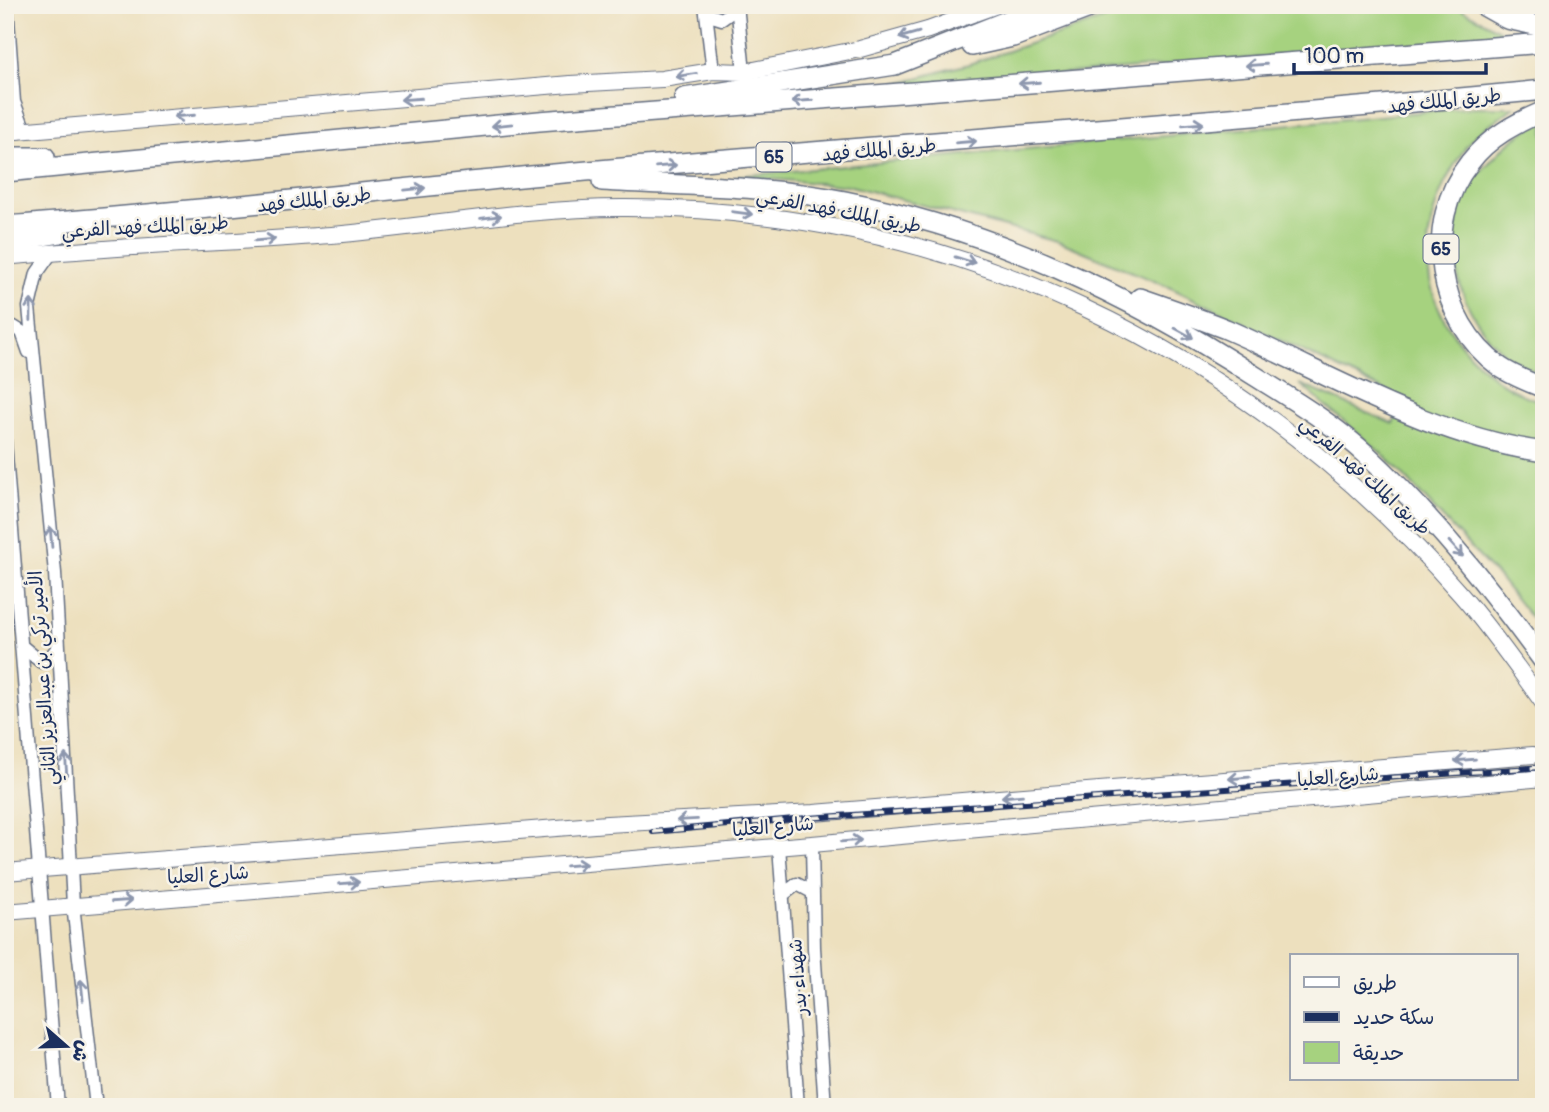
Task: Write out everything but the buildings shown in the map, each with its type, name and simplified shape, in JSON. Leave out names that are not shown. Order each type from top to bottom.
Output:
[{"type":"highway","points":[[895,65],[1047,5]]},
{"type":"highway","points":[[539,121],[895,65],[1013,37],[1097,5]]},
{"type":"highway","points":[[1482,5],[1507,19],[1544,27]]},
{"type":"highway","points":[[5,172],[539,121],[1544,43]]},
{"type":"highway","name":"طريق الملك فهد","points":[[5,226],[190,212],[531,176],[1225,121],[1544,90]]},
{"type":"highway","name":"65","points":[[1544,111],[1499,134],[1470,161],[1452,192],[1441,240],[1448,295],[1469,337],[1500,367],[1544,387]]},
{"type":"highway","points":[[5,157],[173,156]]},
{"type":"highway","points":[[531,176],[770,191],[843,201],[978,235],[1225,329],[1409,413],[1474,436],[1544,452]]},
{"type":"highway","points":[[5,242],[190,212]]},
{"type":"highway","points":[[1067,271],[1209,346],[1314,414],[1366,454],[1484,580],[1544,662]]},
{"type":"main road","points":[[5,132],[570,83],[662,79],[712,71],[744,72],[860,49],[929,30],[997,5]]},
{"type":"main road","name":"طريق الملك فهد الفرعي","points":[[5,257],[209,244],[372,231],[509,214],[620,208],[728,211],[811,222],[894,238],[1052,292],[1148,339],[1215,379],[1271,418],[1376,508],[1444,577],[1487,626],[1544,704]]},
{"type":"main road","name":"شارع العليا","points":[[5,872],[607,824],[814,813],[1533,755]]},
{"type":"main road","name":"شارع العليا","points":[[5,912],[812,844],[1544,778]]},
{"type":"street","points":[[7,5],[10,106],[25,131]]},
{"type":"street","points":[[737,7],[744,72]]},
{"type":"street","points":[[706,9],[722,19],[737,7]]},
{"type":"street","points":[[706,9],[712,71]]},
{"type":"street","name":"الأمير تركي بن عبدالعزيز الثاني","points":[[52,252],[37,273],[29,307],[55,573],[73,905],[96,1107]]},
{"type":"street","points":[[5,331],[14,327],[22,332],[37,372]]},
{"type":"street","name":"الأمير تركي بن عبدالعزيز الثاني","points":[[5,442],[58,1107]]},
{"type":"street","points":[[23,647],[41,662],[49,659],[58,646]]},
{"type":"street","name":"شهداء بدر","points":[[812,844],[814,947],[825,1107]]},
{"type":"street","name":"شهداء بدر","points":[[779,846],[785,894],[798,1107]]},
{"type":"street","points":[[785,894],[797,884],[812,892]]},
{"type":"street","points":[[42,928],[52,914],[64,915],[75,927]]},
{"type":"street","points":[[788,944],[814,947]]},
{"type":"green space","points":[[1146,5],[1454,5],[1510,36],[868,91],[969,64]]},
{"type":"green space","points":[[1475,107],[1514,107],[1472,139],[1452,170],[1439,197],[1431,223],[1429,277],[1437,303],[1450,329],[1469,354],[1502,384],[1544,402],[1544,634],[1500,579],[1387,458],[1300,384],[1393,424],[1405,400],[1173,289],[1061,242],[851,186],[737,176]]},
{"type":"green space","points":[[1544,122],[1544,375],[1510,358],[1489,338],[1476,319],[1465,299],[1458,277],[1455,232],[1459,209],[1477,174],[1514,139]]},
{"type":"railway","points":[[653,832],[794,819],[1544,767]]}]
